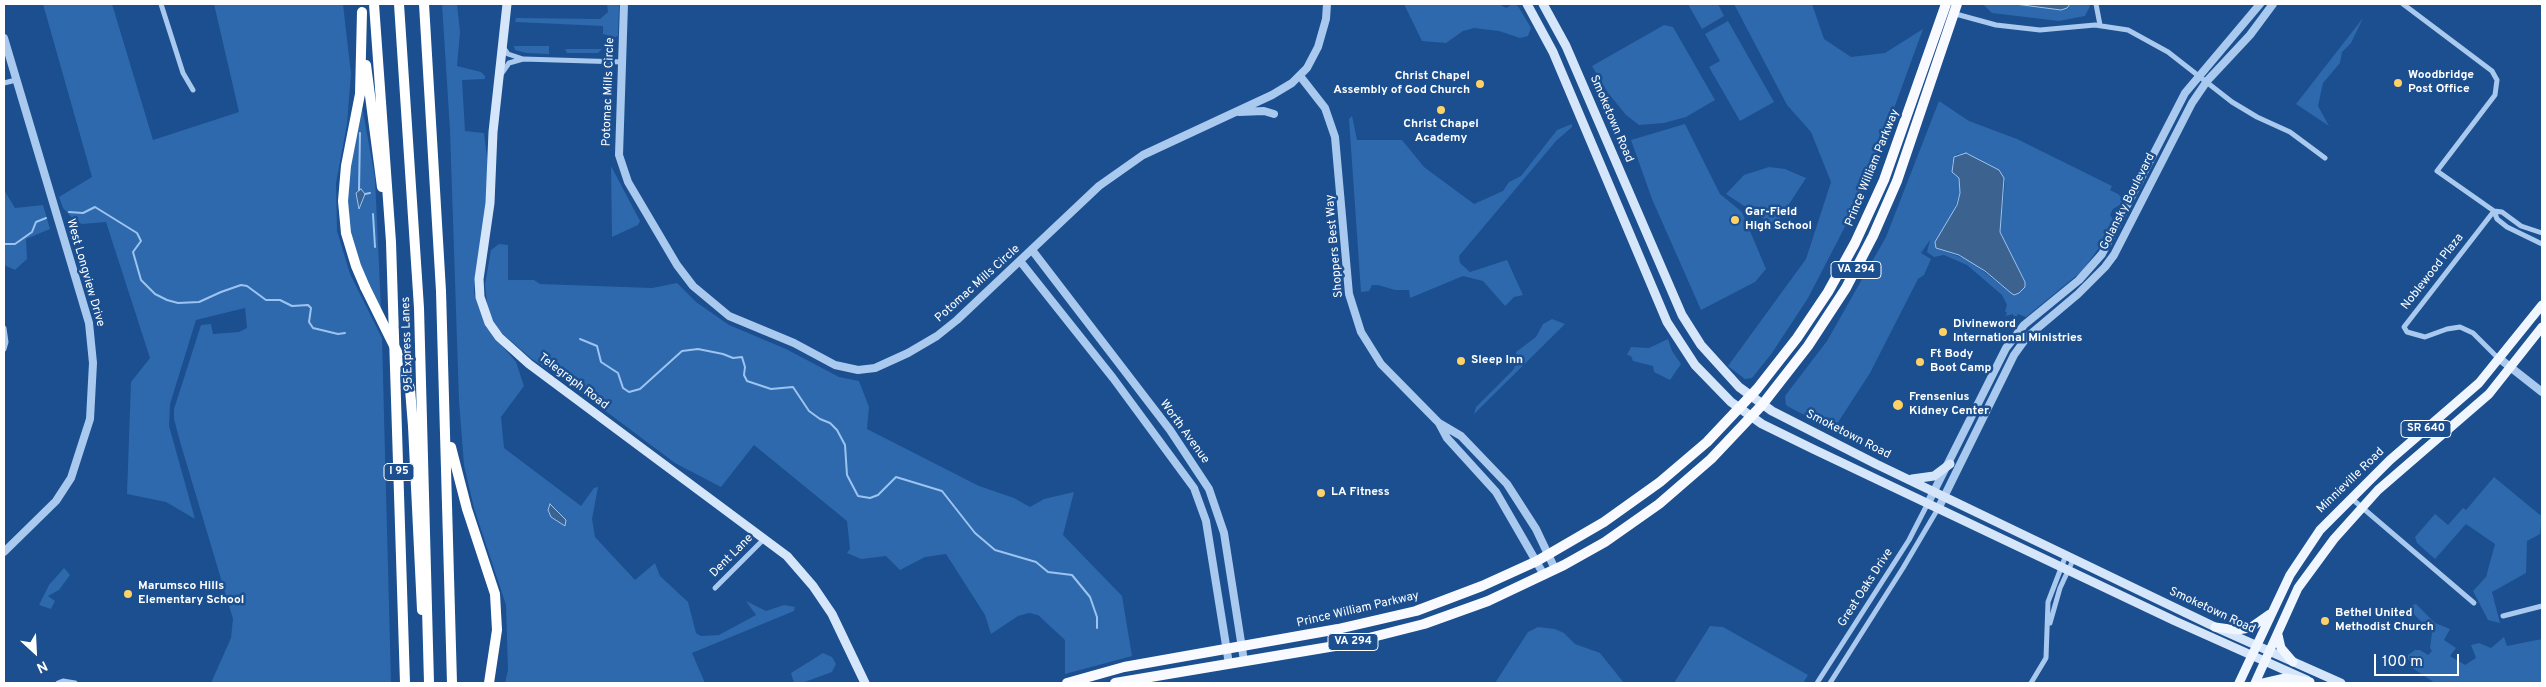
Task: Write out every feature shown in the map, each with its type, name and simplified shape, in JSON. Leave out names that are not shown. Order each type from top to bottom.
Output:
[{"type":"highway","name":"I 95","points":[[374,4],[391,242],[406,683]]},
{"type":"highway","name":"95 Express Lanes","points":[[399,4],[419,308],[430,683]]},
{"type":"highway","points":[[424,4],[437,194],[452,683]]},
{"type":"highway","points":[[361,8],[373,131],[391,242]]},
{"type":"highway","points":[[361,8],[360,94],[346,166],[343,201],[346,234],[365,288],[404,366],[410,389],[417,558],[430,683]]},
{"type":"highway","name":"Prince William Parkway","points":[[1067,683],[1124,667],[1338,629],[1416,610],[1482,586],[1537,561],[1604,522],[1648,492],[1707,442],[1751,396],[1777,365],[1815,312],[1855,243],[1890,166],[1950,8]]},
{"type":"highway","name":"Prince William Parkway","points":[[1115,683],[1341,645],[1416,626],[1488,601],[1544,575],[1605,542],[1659,504],[1711,459],[1762,405],[1790,372],[1828,317],[1873,236],[1896,181],[1950,8]]},
{"type":"highway","points":[[445,412],[458,478],[495,594],[497,630],[489,683]]},
{"type":"main road","name":"Telegraph Road","points":[[507,4],[498,80],[490,203],[479,279],[480,297],[489,323],[499,337],[529,364],[787,556],[818,592],[832,614],[864,683]]},
{"type":"main road","name":"Smoketown Road","points":[[1527,4],[1553,52],[1670,327],[1703,375],[1739,408],[1751,417],[1813,449],[2265,662],[2312,682]]},
{"type":"main road","name":"Smoketown Road","points":[[1543,4],[1566,46],[1682,314],[1712,359],[1751,396],[1762,405],[1935,492],[2270,652],[2341,683]]},
{"type":"main road","points":[[1553,52],[1566,46]]},
{"type":"main road","name":"Minnieville Road","points":[[2238,683],[2303,552],[2351,497],[2390,460],[2464,398],[2500,360],[2542,305]]},
{"type":"main road","name":"Minnieville Road","points":[[2255,683],[2305,577],[2362,507],[2399,470],[2472,409],[2511,368],[2542,327]]},
{"type":"main road","points":[[1909,479],[1934,476],[1950,464]]},
{"type":"main road","points":[[2215,626],[2237,630],[2250,628],[2272,612]]},
{"type":"main road","points":[[2279,632],[2281,648],[2293,662]]},
{"type":"main road","points":[[2263,683],[2285,678],[2312,682]]},
{"type":"street","points":[[161,4],[183,73],[193,90]]},
{"type":"street","name":"Potomac Mills Circle","points":[[624,4],[617,142],[624,175],[687,279],[712,303],[734,318],[794,343],[842,368],[866,370],[908,353],[937,336],[957,320],[1099,186],[1122,169],[1156,147],[1272,95],[1300,76],[1312,59],[1320,41],[1326,19],[1327,4]]},
{"type":"street","points":[[2096,4],[2100,25]]},
{"type":"street","name":"Golansky Boulevard","points":[[1928,503],[1950,464],[1996,367],[2016,334],[2038,312],[2089,270],[2102,254],[2177,107],[2199,74],[2260,4]]},
{"type":"street","name":"Golansky Boulevard","points":[[1939,508],[2005,372],[2024,341],[2101,272],[2114,254],[2132,222],[2192,103],[2207,81],[2250,36],[2273,4]]},
{"type":"street","points":[[2403,4],[2492,71],[2497,80],[2495,95],[2437,171],[2494,211],[2502,212],[2521,226],[2542,233]]},
{"type":"street","points":[[1950,8],[1996,24],[2040,30],[2100,25],[2115,27],[2138,34],[2199,74],[2246,111],[2290,132],[2325,158]]},
{"type":"street","name":"West Longview Drive","points":[[4,38],[89,323],[93,351],[92,401],[87,433],[71,478],[56,500],[4,552]]},
{"type":"street","points":[[501,46],[508,54],[523,59],[622,62]]},
{"type":"street","points":[[498,80],[508,64],[523,59]]},
{"type":"street","name":"Shoppers Best Way","points":[[1300,76],[1325,108],[1335,137],[1346,267],[1355,318],[1366,342],[1381,364],[1439,423],[1461,436],[1507,484],[1526,512],[1555,569]]},
{"type":"street","points":[[4,83],[16,80]]},
{"type":"street","points":[[1234,112],[1264,111],[1274,114]]},
{"type":"street","points":[[2494,211],[2498,219],[2507,227],[2542,244]]},
{"type":"street","name":"Noblewood Plaza","points":[[2494,211],[2404,327],[2407,332],[2425,337],[2447,329],[2460,328],[2473,333],[2500,360]]},
{"type":"street","points":[[2122,217],[2132,222]]},
{"type":"street","name":"Worth Avenue","points":[[1032,250],[1170,430],[1206,484],[1217,508],[1224,534],[1244,661]]},
{"type":"street","name":"Worth Avenue","points":[[1020,261],[1113,378],[1194,488],[1206,521],[1229,664]]},
{"type":"street","points":[[4,328],[6,342],[4,349]]},
{"type":"street","points":[[2016,334],[2024,341]]},
{"type":"street","points":[[2500,360],[2542,392]]},
{"type":"street","name":"Shoppers Best Way","points":[[1439,423],[1447,438],[1496,492],[1544,575]]},
{"type":"street","points":[[2351,497],[2474,603]]},
{"type":"street","name":"Great Oaks Drive","points":[[1817,683],[1909,540],[1928,503]]},
{"type":"street","name":"Great Oaks Drive","points":[[1830,683],[1904,568],[1939,508]]},
{"type":"street","name":"Dent Lane","points":[[715,588],[764,538]]},
{"type":"street","points":[[2031,683],[2046,658],[2049,626],[2048,602],[2070,557]]},
{"type":"street","points":[[2504,616],[2542,606]]},
{"type":"street","points":[[60,682],[75,683]]},
{"type":"shaded area","points":[[43,4],[112,4],[153,140],[239,112],[214,4],[343,4],[351,74],[347,124],[336,183],[337,231],[350,274],[382,338],[391,683],[211,683],[231,638],[233,619],[181,445],[174,419],[174,409],[201,325],[211,324],[213,334],[239,332],[247,328],[245,308],[196,320],[170,404],[169,426],[195,519],[166,502],[127,494],[131,382],[150,358],[106,222],[82,224],[75,221],[63,208],[59,197],[92,177]]},
{"type":"shaded area","points":[[442,4],[457,4],[460,32],[457,66],[481,72],[485,76],[485,79],[462,80],[465,131],[484,133],[488,166],[487,205],[474,293],[486,327],[516,362],[524,386],[501,417],[504,448],[581,506],[594,488],[598,487],[592,519],[595,537],[635,580],[655,563],[660,576],[688,602],[696,633],[701,636],[719,635],[756,615],[746,601],[766,611],[784,605],[795,607],[794,611],[692,653],[705,683],[505,683],[508,670],[506,605],[474,508],[464,465],[459,401],[450,130]]},
{"type":"shaded area","points":[[607,4],[619,4],[618,36],[615,37],[603,34],[603,26],[515,22],[516,18],[600,19],[608,12]]},
{"type":"shaded area","points":[[1404,4],[1499,4],[1506,8],[1513,4],[1518,6],[1531,28],[1528,36],[1520,38],[1499,31],[1474,28],[1463,31],[1446,43],[1422,41]]},
{"type":"shaded area","points":[[1688,4],[1718,4],[1724,16],[1702,29]]},
{"type":"shaded area","points":[[1734,4],[1812,4],[1824,39],[1851,57],[1885,53],[1923,29],[1865,188],[1808,298],[1772,353],[1752,378],[1745,379],[1728,366],[1806,259],[1831,182],[1811,132],[1787,105]]},
{"type":"shaded area","points":[[1983,4],[2015,4],[2061,10],[2067,8],[2070,4],[2088,4],[2090,6],[2085,16],[2059,21],[1992,13]]},
{"type":"shaded area","points":[[2015,4],[2070,4],[2067,8],[2061,10]]},
{"type":"shaded area","points":[[2363,18],[2351,43],[2342,52],[2340,63],[2323,83],[2318,106],[2329,126],[2296,104]]},
{"type":"shaded area","points":[[1728,21],[1774,102],[1740,121],[1709,67],[1720,61],[1705,34]]},
{"type":"shaded area","points":[[1664,25],[1673,27],[1715,100],[1686,117],[1664,123],[1639,125],[1626,115],[1608,93],[1592,66]]},
{"type":"shaded area","points":[[514,46],[549,46],[549,54],[526,53],[515,50]]},
{"type":"shaded area","points":[[565,49],[602,49],[598,53],[567,53]]},
{"type":"shaded area","points":[[1939,101],[1969,121],[2017,139],[2112,186],[2110,190],[2124,200],[2123,203],[2113,209],[2110,215],[2114,221],[2104,241],[2082,271],[2026,317],[2018,314],[2015,319],[2013,314],[2005,316],[2007,305],[2002,295],[1967,265],[1944,255],[1934,257],[1927,252],[1930,240],[1921,253],[1931,259],[1924,275],[1918,279],[1870,373],[1833,430],[1786,405],[1785,396],[1827,341],[1886,237]],"holes":[[[1958,154],[2005,181],[2000,232],[2024,279],[2011,293],[1969,260],[1941,250],[1960,192],[1959,178],[1952,165],[1954,157]]]},
{"type":"shaded area","points":[[362,106],[375,178],[381,309],[354,254],[348,220],[347,177]]},
{"type":"shaded area","points":[[1352,116],[1357,140],[1402,140],[1424,167],[1474,204],[1503,191],[1509,182],[1521,176],[1557,130],[1572,124],[1572,127],[1556,141],[1459,256],[1460,263],[1470,272],[1507,260],[1523,295],[1514,297],[1505,306],[1483,281],[1463,276],[1410,298],[1409,290],[1395,290],[1378,285],[1372,285],[1369,291],[1361,292],[1349,119]]},
{"type":"shaded area","points":[[1685,124],[1720,194],[1742,212],[1766,269],[1755,282],[1701,310],[1652,199],[1631,140]]},
{"type":"shaded area","points":[[1966,153],[1999,170],[2004,178],[2000,232],[2025,282],[2025,287],[2014,295],[1985,271],[1959,255],[1936,248],[1935,242],[1957,205],[1960,193],[1959,178],[1952,172],[1954,157]]},
{"type":"shaded area","points":[[611,166],[640,221],[638,225],[612,237]]},
{"type":"shaded area","points":[[1769,167],[1785,169],[1806,178],[1777,223],[1773,225],[1726,194],[1744,175]]},
{"type":"shaded area","points":[[361,189],[365,194],[359,209],[356,193]]},
{"type":"shaded area","points":[[4,190],[15,208],[43,205],[50,229],[26,239],[27,259],[15,270],[4,265]]},
{"type":"shaded area","points":[[499,244],[508,245],[508,280],[534,280],[540,284],[652,288],[677,283],[696,302],[729,325],[786,349],[839,377],[859,381],[869,407],[867,429],[979,486],[1014,498],[1030,507],[1044,499],[1074,492],[1063,535],[1122,596],[1132,656],[1065,674],[1065,640],[1038,615],[1029,613],[1018,616],[991,634],[985,615],[946,554],[925,557],[900,570],[886,556],[861,559],[847,553],[850,549],[847,521],[754,445],[721,487],[675,463],[560,377],[532,359],[497,329],[488,313],[485,285],[491,250]]},
{"type":"shaded area","points":[[1552,319],[1565,324],[1474,414],[1476,407],[1513,370],[1517,363],[1516,352],[1536,337],[1543,324]]},
{"type":"shaded area","points":[[1668,339],[1672,351],[1681,364],[1670,380],[1654,372],[1653,366],[1633,361],[1631,356],[1627,355],[1631,347],[1649,348]]},
{"type":"shaded area","points":[[2494,477],[2540,515],[2542,514],[2540,534],[2527,541],[2526,573],[2492,592],[2500,623],[2488,620],[2473,591],[2486,577],[2495,544],[2466,524],[2435,559],[2417,543],[2415,537],[2435,514],[2448,525],[2463,508],[2466,510]]},
{"type":"shaded area","points":[[550,504],[566,520],[565,526],[551,517],[548,510]]},
{"type":"shaded area","points":[[64,568],[70,575],[59,590],[48,596],[55,601],[51,609],[39,605],[49,585]]},
{"type":"shaded area","points":[[2416,604],[2435,623],[2450,629],[2444,640],[2456,648],[2450,656],[2465,665],[2476,658],[2471,645],[2479,643],[2491,648],[2504,637],[2507,646],[2542,639],[2542,683],[2435,683],[2414,669],[2408,659],[2408,655],[2415,650],[2420,650],[2428,655],[2432,651],[2430,648],[2432,633],[2410,610],[2410,606]]},
{"type":"shaded area","points":[[1710,626],[1723,627],[1808,675],[1803,683],[1674,683]]},
{"type":"shaded area","points":[[1538,627],[1555,629],[1564,633],[1575,644],[1600,653],[1624,683],[1495,683],[1528,632]]},
{"type":"shaded area","points":[[823,653],[832,657],[836,664],[832,672],[802,683],[794,683],[791,673]]},
{"type":"waterway","points":[[359,190],[360,133]]},
{"type":"waterway","points":[[365,194],[370,193]]},
{"type":"waterway","points":[[69,212],[83,213],[95,207],[137,233],[141,241],[133,252],[141,280],[155,294],[167,300],[178,303],[199,302],[241,285],[247,286],[266,300],[280,300],[292,306],[308,305],[311,308],[309,322],[313,328],[338,334],[345,333]]},
{"type":"waterway","points":[[373,214],[375,247]]},
{"type":"waterway","points":[[4,244],[15,244],[32,232],[36,222],[46,218]]},
{"type":"waterway","points":[[580,339],[597,346],[601,362],[618,373],[623,388],[629,392],[640,389],[682,351],[698,349],[733,358],[742,357],[745,367],[744,375],[747,381],[771,389],[793,387],[809,411],[830,423],[837,430],[845,445],[847,475],[858,496],[870,498],[878,495],[896,477],[942,491],[975,533],[995,550],[1036,562],[1048,572],[1072,575],[1090,597],[1097,617],[1097,628]]},
{"type":"place","name":"Woodbridge Post Office","points":[[2398,83]]},
{"type":"place","name":"Christ Chapel Assembly of God Church","points":[[1480,84]]},
{"type":"place","name":"Christ Chapel Academy","points":[[1441,110]]},
{"type":"place","name":"Gar-Field High School","points":[[1735,220]]},
{"type":"place","name":"Divineword International Ministries","points":[[1943,332]]},
{"type":"place","name":"Sleep Inn","points":[[1461,361]]},
{"type":"place","name":"Ft Body Boot Camp","points":[[1920,362]]},
{"type":"place","name":"Frensenius Kidney Center","points":[[1898,405]]},
{"type":"place","name":"LA Fitness","points":[[1321,493]]},
{"type":"place","name":"Marumsco Hills Elementary School","points":[[128,594]]},
{"type":"place","name":"Bethel United Methodist Church","points":[[2325,621]]}]
